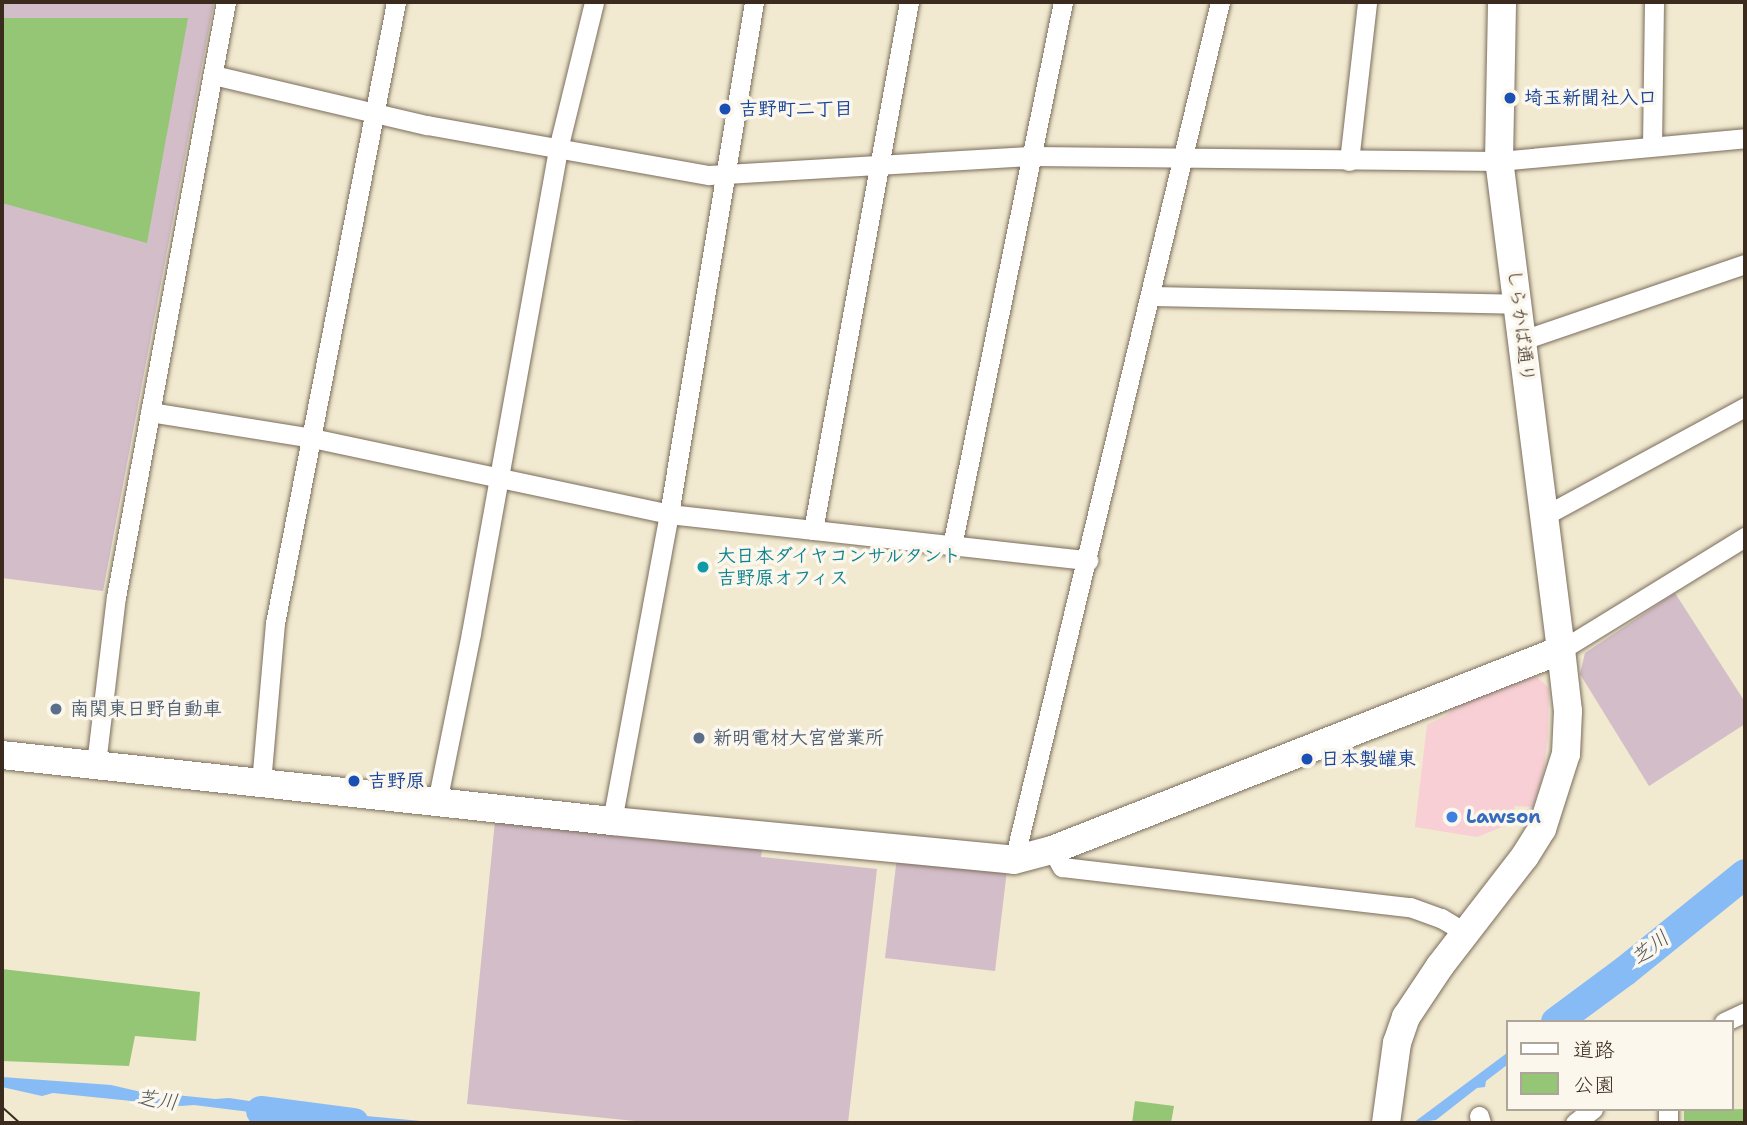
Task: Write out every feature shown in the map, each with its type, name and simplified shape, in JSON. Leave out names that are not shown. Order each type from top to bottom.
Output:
[{"type":"street","points":[[96,764],[116,597],[226,2]]},
{"type":"street","points":[[261,783],[275,623],[396,2]]},
{"type":"street","points":[[438,802],[558,149],[594,2]]},
{"type":"street","points":[[612,821],[669,514],[754,2]]},
{"type":"street","points":[[813,530],[909,2]]},
{"type":"street","points":[[952,545],[1063,2]]},
{"type":"street","points":[[1014,860],[1220,2]]},
{"type":"street","points":[[1349,161],[1348,146],[1367,2]]},
{"type":"street","name":"しらかば通り","points":[[1387,1117],[1397,1043],[1406,1017],[1464,932],[1525,856],[1542,829],[1566,754],[1567,710],[1561,650],[1499,161],[1502,2]]},
{"type":"street","points":[[1652,146],[1654,2]]},
{"type":"street","points":[[214,75],[376,113],[709,175],[1033,156],[1499,161],[1745,138]]},
{"type":"street","points":[[1523,340],[1745,264]]},
{"type":"street","points":[[1151,296],[1518,304]]},
{"type":"street","points":[[1544,516],[1745,407]]},
{"type":"street","points":[[150,412],[312,438],[669,514],[1088,560]]},
{"type":"street","points":[[2,755],[612,821],[1014,860],[1052,850],[1561,650],[1745,537]]},
{"type":"street","points":[[1052,850],[1062,867],[1410,907],[1441,918],[1464,932]]},
{"type":"street","points":[[1728,1020],[1745,1012]]},
{"type":"street","points":[[1575,1123],[1590,1111]]},
{"type":"shaded area","points":[[2,2],[214,2],[103,591],[2,578]]},
{"type":"shaded area","points":[[1675,593],[1745,702],[1745,724],[1649,786],[1580,674],[1585,653]]},
{"type":"shaded area","points":[[1536,676],[1549,688],[1548,736],[1543,775],[1533,807],[1514,806],[1517,821],[1477,837],[1415,827],[1427,725],[1447,715],[1459,702],[1495,686]]},
{"type":"shaded area","points":[[495,821],[763,844],[761,857],[877,869],[848,1123],[655,1123],[467,1104]]},
{"type":"shaded area","points":[[897,857],[1007,870],[995,971],[885,958]]},
{"type":"green space","points":[[2,18],[188,18],[147,243],[2,203]]},
{"type":"green space","points":[[2,969],[200,992],[196,1041],[135,1036],[129,1066],[2,1061]]},
{"type":"green space","points":[[1135,1101],[1174,1106],[1171,1123],[1132,1123]]},
{"type":"green space","points":[[1745,1109],[1745,1123],[1684,1123],[1684,1111]]},
{"type":"water","points":[[1587,991],[1592,997],[1565,1020],[1546,1020],[1567,1003],[1566,1008],[1575,1005],[1575,1000]]},
{"type":"water","points":[[1506,1054],[1506,1066],[1486,1081],[1485,1087],[1477,1088],[1436,1120],[1413,1123]]},
{"type":"water","points":[[2,1077],[111,1085],[137,1091],[229,1098],[333,1113],[443,1123],[379,1123],[302,1114],[298,1118],[194,1105],[53,1093],[42,1096],[2,1087]]},
{"type":"waterway","name":"芝川","points":[[1559,1020],[1625,971],[1745,874]]},
{"type":"waterway","name":"芝川","points":[[261,1111],[354,1123]]},
{"type":"tram line","points":[[2,1107],[20,1123]]},
{"type":"place","name":"埼玉新聞社入口","points":[[1510,98]]},
{"type":"place","name":"吉野町二丁目","points":[[725,109]]},
{"type":"place","name":"大日本ダイヤコンサルタント 吉野原オフィス","points":[[703,567]]},
{"type":"place","name":"南関東日野自動車","points":[[56,709]]},
{"type":"place","name":"新明電材大宮営業所","points":[[699,738]]},
{"type":"place","name":"日本製罐東","points":[[1307,759]]},
{"type":"place","name":"吉野原","points":[[354,781]]},
{"type":"place","name":"Lawson","points":[[1452,817]]}]
